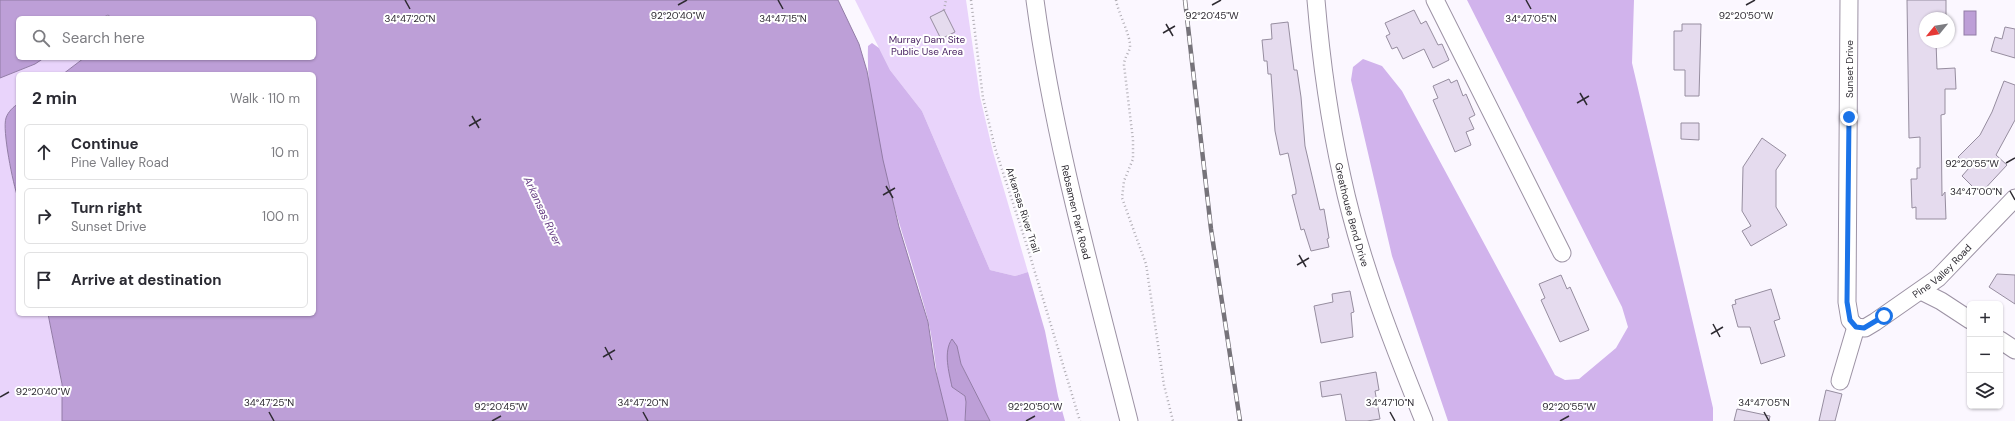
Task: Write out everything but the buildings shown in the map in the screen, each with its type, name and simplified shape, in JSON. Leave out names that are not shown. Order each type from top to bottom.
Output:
[{"type":"street","name":"Rebsamen Park Road","points":[[1035,0],[1046,72],[1068,176],[1129,421]]},
{"type":"street","name":"Greathouse Bend Drive","points":[[1316,0],[1322,71],[1342,177],[1372,283],[1404,373],[1424,421]]},
{"type":"street","points":[[1435,0],[1562,253]]},
{"type":"street","name":"Sunset Drive","points":[[1849,0],[1847,302],[1850,320],[1856,327]]},
{"type":"street","name":"Pine Valley Road","points":[[1856,327],[1864,328],[1875,322],[1938,278],[2015,198]]},
{"type":"street","points":[[1921,291],[1941,301],[1967,318]]},
{"type":"street","points":[[1840,381],[1856,327]]},
{"type":"street","points":[[2003,342],[2015,350]]},
{"type":"path","points":[[944,10],[946,0]]},
{"type":"path","name":"Arkansas River Trail","points":[[971,0],[983,98],[994,148],[1027,246],[1080,421]]},
{"type":"path","points":[[1116,0],[1118,13],[1130,43],[1130,49],[1124,57],[1124,65],[1128,88],[1133,159],[1124,181],[1122,198],[1146,264],[1164,385],[1173,421]]},
{"type":"green space","name":"Murray Dam Site Public Use Area","points":[[855,0],[966,0],[980,97],[993,152],[1028,272],[1015,276],[990,270],[922,111],[890,70]]},
{"type":"green space","points":[[41,60],[81,60],[66,72],[16,72],[16,106],[7,116],[5,124],[5,134],[16,191],[16,316],[48,316],[62,384],[62,421],[0,421],[0,78],[35,64]]},
{"type":"shaded area","points":[[1467,0],[1634,0],[1632,63],[1713,408],[1713,421],[1448,421],[1392,256],[1351,80],[1353,67],[1363,59],[1382,66],[1402,91],[1555,375],[1565,380],[1579,379],[1616,348],[1628,327],[1622,307]]},
{"type":"shaded area","points":[[872,43],[879,48],[890,70],[922,111],[990,270],[1015,276],[1028,272],[1045,331],[1058,396],[1065,421],[990,421],[961,364],[957,346],[948,360],[952,386],[965,396],[965,421],[948,421],[941,396],[928,320],[888,185],[873,116],[869,81],[868,46]]},
{"type":"water","name":"Arkansas River","points":[[0,0],[838,0],[859,44],[867,71],[883,160],[899,227],[928,322],[935,368],[948,421],[62,421],[62,384],[48,316],[316,316],[316,72],[66,72],[81,60],[316,60],[316,16],[16,16],[16,60],[41,60],[35,64],[0,78]]},
{"type":"water","points":[[1964,11],[1976,11],[1976,35],[1964,35]]},
{"type":"water","points":[[16,106],[16,191],[5,134],[6,118]]},
{"type":"water","points":[[952,339],[957,346],[961,364],[990,421],[965,421],[965,396],[952,387],[948,369],[947,356],[949,344]]},
{"type":"railway","points":[[1185,0],[1211,229],[1240,421]]},
{"type":"route","points":[[1849,117],[1847,302],[1850,320],[1856,327],[1864,328],[1884,316]]}]
